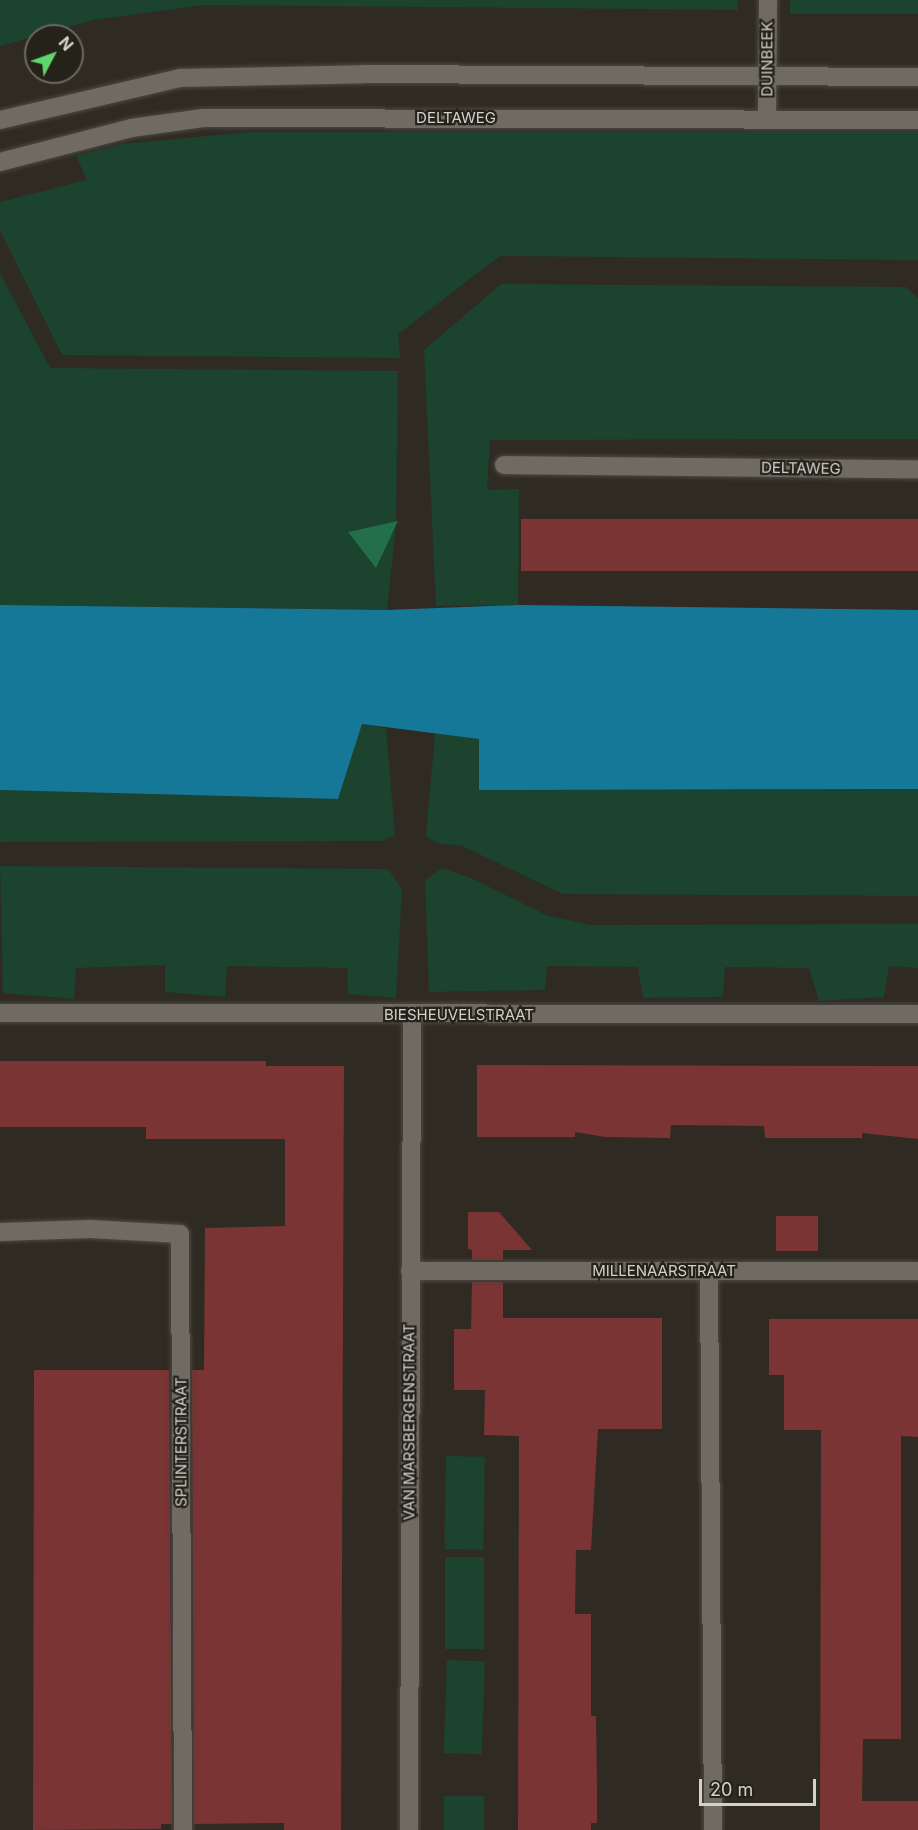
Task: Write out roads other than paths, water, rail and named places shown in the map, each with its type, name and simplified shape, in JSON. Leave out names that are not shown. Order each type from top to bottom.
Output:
[{"type":"street","name":"DUINBEEK","points":[[767,118],[768,0]]},
{"type":"street","points":[[0,120],[180,78],[918,77]]},
{"type":"street","name":"DELTAWEG","points":[[0,162],[131,128],[203,118],[918,120]]},
{"type":"street","name":"DELTAWEG","points":[[504,465],[918,469]]},
{"type":"street","name":"BIESHEUVELSTRAAT","points":[[0,1013],[918,1014]]},
{"type":"street","name":"VAN MARSBERGENSTRAAT","points":[[409,1830],[412,1015]]},
{"type":"street","name":"SPLINTERSTRAAT","points":[[0,1232],[90,1229],[180,1234],[183,1830]]},
{"type":"street","name":"MILLENAARSTRAAT","points":[[410,1271],[918,1271]]},
{"type":"street","points":[[709,1271],[713,1830]]},
{"type":"water","points":[[0,605],[387,610],[518,605],[918,610],[918,789],[479,790],[479,739],[362,724],[338,799],[0,790]]}]
